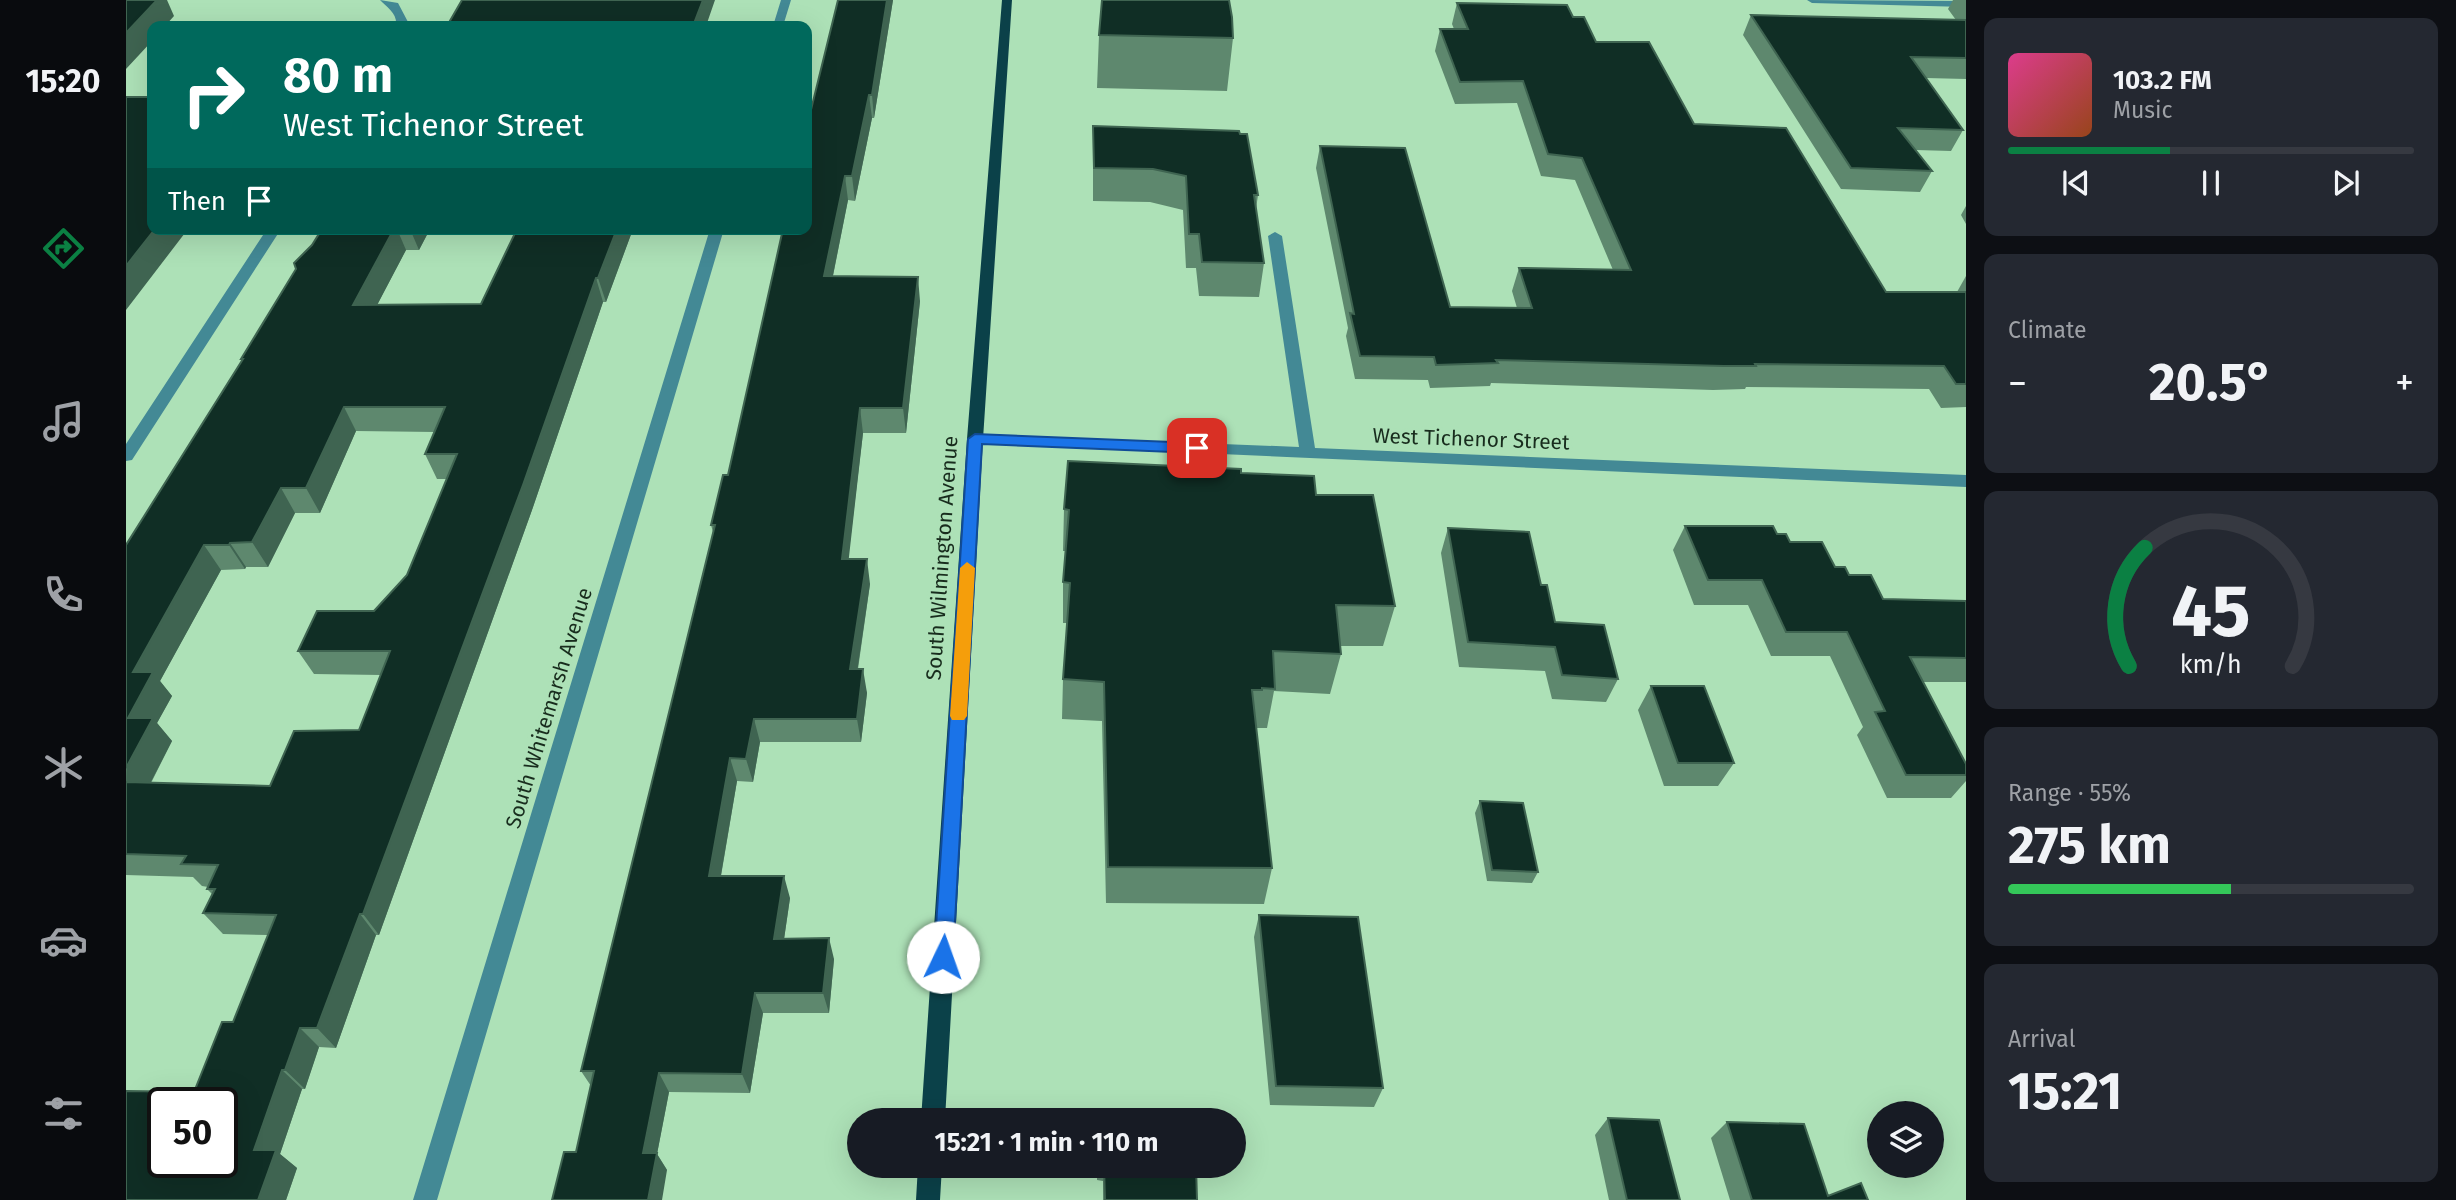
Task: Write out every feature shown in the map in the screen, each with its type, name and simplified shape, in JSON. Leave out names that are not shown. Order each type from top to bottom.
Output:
[{"type":"main road","name":"South Wilmington Avenue","points":[[934,1108],[975,439],[1007,0]]},
{"type":"main road","points":[[928,1200],[929,1178]]},
{"type":"street","points":[[385,0],[394,5],[402,21]]},
{"type":"street","points":[[780,21],[786,0]]},
{"type":"street","points":[[1812,0],[1966,4]]},
{"type":"street","points":[[126,456],[270,235]]},
{"type":"street","name":"South Whitemarsh Avenue","points":[[425,1200],[715,235]]},
{"type":"street","points":[[1275,236],[1308,453]]},
{"type":"street","name":"West Tichenor Street","points":[[975,439],[1966,481]]},
{"type":"building","points":[[126,0],[157,0],[126,33]]},
{"type":"building","points":[[462,0],[703,0],[695,21],[450,21]]},
{"type":"building","points":[[838,0],[887,0],[872,95],[869,95],[852,176],[845,176],[824,276],[918,277],[903,408],[860,408],[842,559],[867,559],[850,669],[863,669],[857,719],[754,719],[746,759],[730,758],[709,876],[784,876],[774,939],[829,938],[823,993],[755,993],[742,1074],[659,1073],[643,1153],[657,1153],[648,1200],[552,1200],[564,1152],[576,1152],[594,1071],[581,1071],[715,525],[711,525],[723,475],[728,475],[782,235],[812,235],[812,106]]},
{"type":"building","points":[[1102,0],[1229,0],[1233,38],[1099,35]]},
{"type":"building","points":[[1457,3],[1567,5],[1573,17],[1584,17],[1596,42],[1649,42],[1694,124],[1786,128],[1886,292],[1966,292],[1966,384],[1956,384],[1944,366],[1724,366],[1496,360],[1498,363],[1436,365],[1434,357],[1360,356],[1320,146],[1405,148],[1450,307],[1532,308],[1519,268],[1631,270],[1582,158],[1548,154],[1523,81],[1460,82],[1440,29],[1468,29]]},
{"type":"building","points":[[1751,15],[1966,20],[1966,58],[1911,57],[1963,130],[1898,128],[1932,171],[1851,168]]},
{"type":"building","points":[[126,97],[147,97],[147,235],[150,235],[126,266]]},
{"type":"building","points":[[1093,126],[1239,131],[1240,134],[1247,134],[1258,195],[1254,195],[1264,263],[1202,262],[1199,234],[1189,234],[1186,176],[1153,169],[1094,168]]},
{"type":"building","points":[[318,235],[391,235],[353,305],[481,304],[514,235],[615,235],[596,278],[523,485],[363,914],[360,914],[317,1028],[300,1028],[285,1070],[282,1070],[254,1150],[276,1150],[258,1200],[126,1200],[126,1091],[147,1091],[147,1178],[238,1178],[238,1087],[196,1087],[222,1022],[233,1022],[276,915],[203,913],[215,889],[207,889],[218,865],[181,864],[186,856],[126,854],[126,782],[270,786],[294,731],[359,730],[390,651],[298,651],[317,611],[374,611],[407,575],[457,454],[425,454],[445,407],[344,407],[306,488],[281,488],[252,542],[204,545],[133,672],[153,672],[128,718],[153,718],[126,768],[126,545],[296,269],[294,263]]},
{"type":"building","points":[[1068,461],[1241,469],[1241,473],[1314,476],[1316,495],[1373,495],[1395,606],[1336,605],[1341,654],[1273,651],[1275,689],[1252,690],[1272,868],[1108,867],[1104,682],[1063,679],[1070,583],[1063,582],[1069,510],[1064,509]]},
{"type":"building","points":[[1685,526],[1773,526],[1777,534],[1786,534],[1790,542],[1822,542],[1835,567],[1845,567],[1849,575],[1871,575],[1883,599],[1966,601],[1966,658],[1910,657],[1966,764],[1966,775],[1906,775],[1875,712],[1885,711],[1847,632],[1786,632],[1762,580],[1708,580]]},
{"type":"building","points":[[1448,528],[1529,532],[1541,585],[1547,585],[1555,622],[1604,625],[1618,679],[1562,675],[1555,647],[1468,642]]},
{"type":"building","points":[[1651,686],[1704,686],[1734,763],[1678,763]]},
{"type":"building","points":[[1480,801],[1523,803],[1538,872],[1492,870]]},
{"type":"building","points":[[1259,915],[1358,917],[1383,1088],[1276,1086]]},
{"type":"building","points":[[1608,1118],[1659,1120],[1680,1200],[1627,1200]]},
{"type":"building","points":[[1727,1122],[1804,1124],[1828,1196],[1861,1183],[1868,1200],[1752,1200]]},
{"type":"building","points":[[1104,1178],[1196,1178],[1197,1200],[1105,1200]]},
{"type":"slow traffic","points":[[958,716],[967,568]]},
{"type":"route","points":[[943,957],[975,439],[1197,448]]}]
